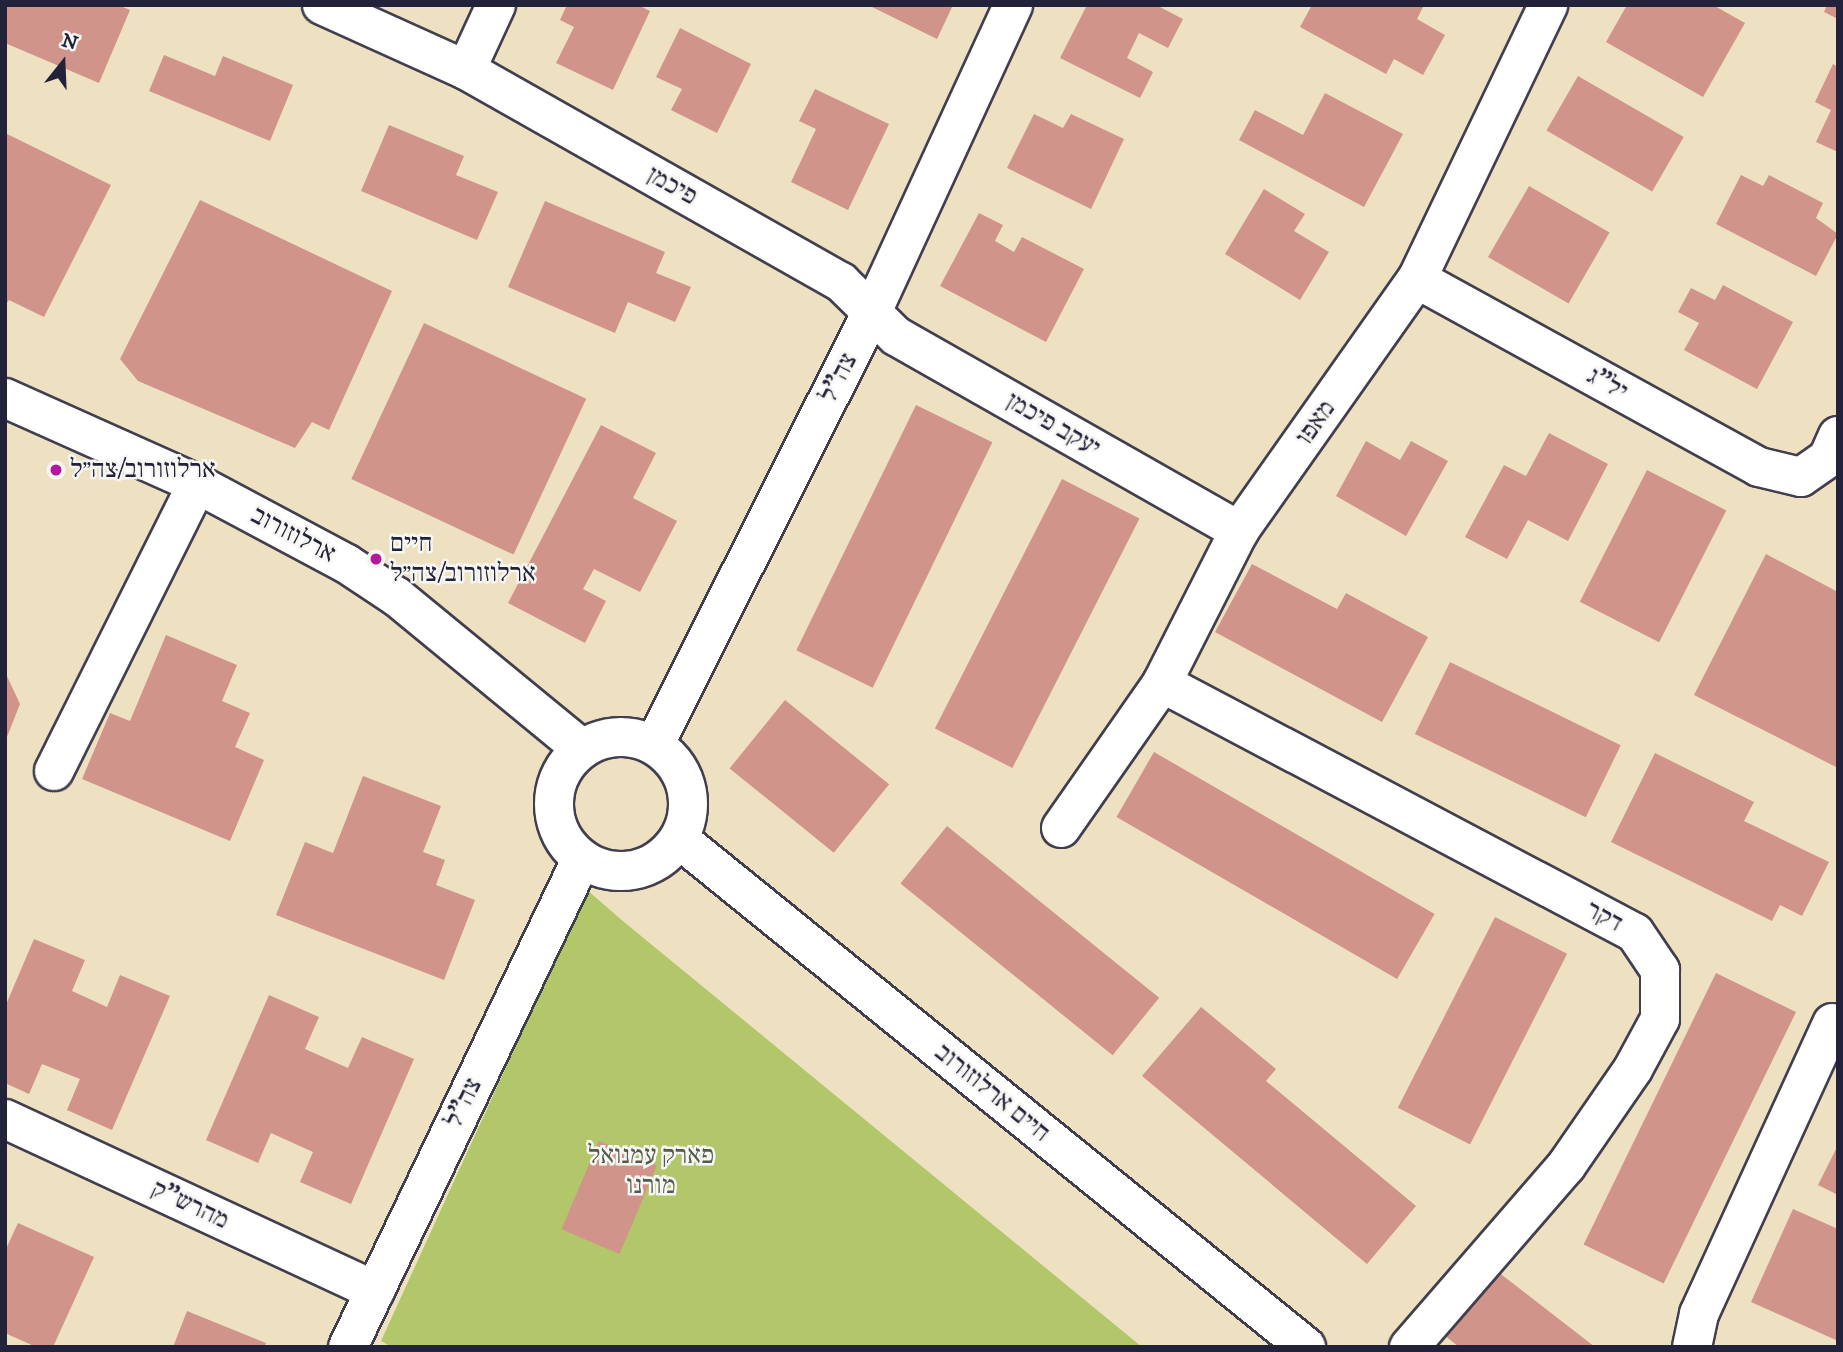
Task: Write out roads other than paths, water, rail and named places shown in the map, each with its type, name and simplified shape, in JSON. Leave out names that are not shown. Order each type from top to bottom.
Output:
[{"type":"street","points":[[322,5],[466,69],[496,5]]},
{"type":"street","name":"צה\"ל","points":[[654,745],[872,312],[1013,5]]},
{"type":"street","name":"מאפו","points":[[1061,828],[1162,683],[1240,531],[1418,279],[1548,5]]},
{"type":"street","name":"פיכמן","points":[[466,69],[841,282],[872,312]]},
{"type":"street","name":"יל\"ג","points":[[1418,279],[1759,467],[1801,477],[1828,458],[1838,436]]},
{"type":"street","name":"יעקב פיכמן","points":[[872,312],[896,336],[1240,531]]},
{"type":"street","name":"ארלוזורוב","points":[[5,398],[197,484],[347,564],[397,597],[582,749]]},
{"type":"street","points":[[54,771],[197,484]]},
{"type":"street","name":"דקר","points":[[1162,683],[1635,933],[1660,970],[1660,1019],[1633,1069],[1566,1166],[1409,1347]]},
{"type":"street","points":[[616,737],[654,745],[677,768],[688,797],[679,839],[664,856],[645,868],[601,869],[581,860],[560,835],[552,804],[560,772],[582,749],[616,737]]},
{"type":"street","name":"חיים ארלוזורוב","points":[[679,839],[1306,1347]]},
{"type":"street","name":"צה\"ל","points":[[348,1347],[581,860]]},
{"type":"street","points":[[1692,1347],[1699,1314],[1832,1023]]},
{"type":"street","name":"מהרש\"ק","points":[[5,1119],[375,1291]]},
{"type":"place","name":"ארלוזורוב/צה״ל","points":[[56,470]]},
{"type":"place","name":"חיים ארלוזורוב/צה״ל","points":[[376,559]]},
{"type":"park label","name":"פארק עמנואל מורנו","points":[[651,1171]]}]
